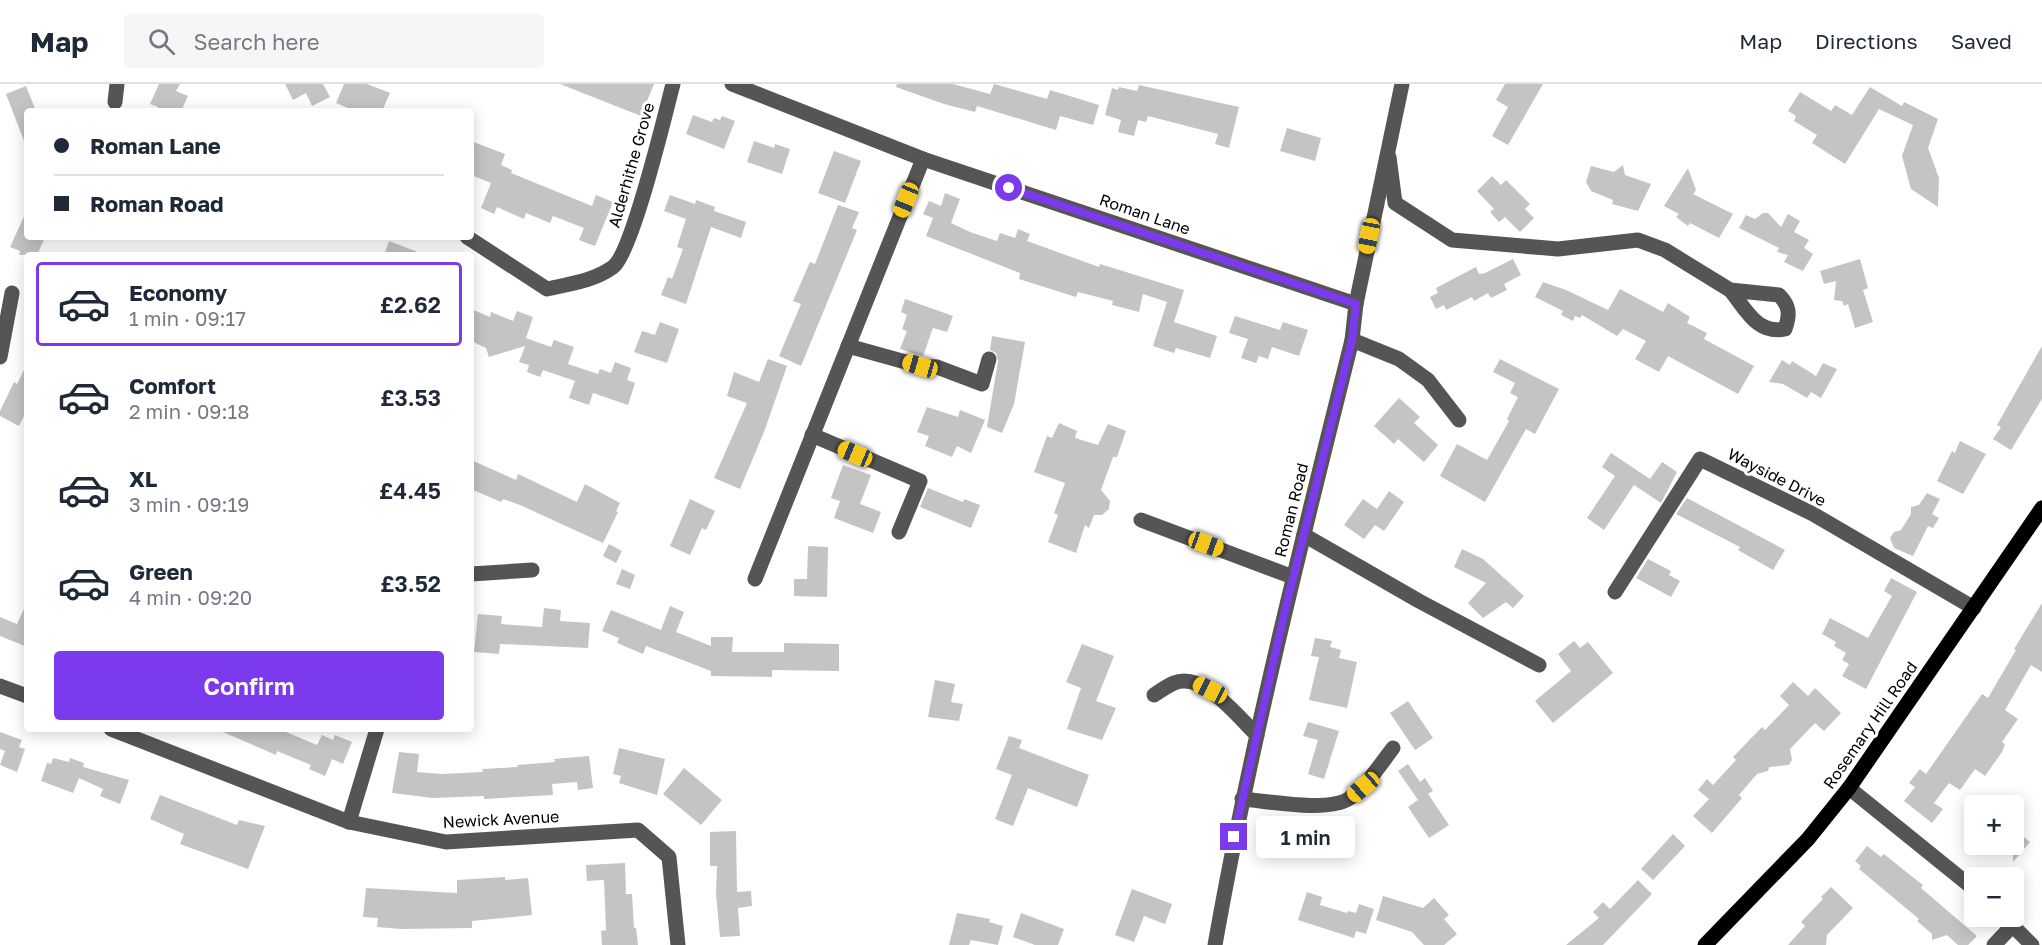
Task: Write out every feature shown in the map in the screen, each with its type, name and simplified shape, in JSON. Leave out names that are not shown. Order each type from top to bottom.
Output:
[{"type":"main road","name":"Rosemary Hill Road","points":[[1705,945],[1808,840],[1849,788],[2042,508]]},
{"type":"street","points":[[115,102],[117,84]]},
{"type":"street","name":"Alderhithe Grove","points":[[472,240],[547,289],[593,278],[615,266],[632,231],[673,84]]},
{"type":"street","name":"Roman Lane","points":[[732,84],[923,159],[1356,304]]},
{"type":"street","name":"Roman Road","points":[[1215,945],[1242,799],[1293,577],[1352,340],[1356,304],[1387,145],[1402,84]]},
{"type":"street","points":[[1387,145],[1395,203],[1452,240],[1558,249],[1638,240],[1665,250],[1730,290]]},
{"type":"street","points":[[755,579],[923,159]]},
{"type":"street","points":[[0,357],[12,293]]},
{"type":"street","points":[[1352,340],[1399,359],[1428,380],[1459,420]]},
{"type":"street","points":[[848,346],[920,366],[937,367],[982,384],[989,359]]},
{"type":"street","points":[[813,435],[920,481],[899,532]]},
{"type":"street","name":"Wayside Drive","points":[[1614,592],[1700,459],[1813,514],[1974,608]]},
{"type":"street","points":[[1141,520],[1293,577]]},
{"type":"street","points":[[1304,535],[1419,601],[1539,665]]},
{"type":"street","points":[[474,574],[532,570]]},
{"type":"street","points":[[1154,695],[1176,682],[1193,681],[1210,690],[1257,735]]},
{"type":"street","points":[[0,686],[24,695]]},
{"type":"street","name":"Newick Avenue","points":[[119,732],[349,822],[446,842],[638,830],[669,857],[678,945]]},
{"type":"street","points":[[349,822],[376,732]]},
{"type":"street","points":[[1242,799],[1325,806],[1347,800],[1363,787],[1393,748]]},
{"type":"street","points":[[1849,788],[1964,881]]},
{"type":"street","points":[[1994,945],[2004,927]]},
{"type":"street","points":[[2014,927],[2032,945]]},
{"type":"building","points":[[159,84],[180,84],[176,91],[188,96],[182,108],[158,108],[150,104]]},
{"type":"building","points":[[285,84],[323,84],[330,97],[312,106],[306,93],[293,100]]},
{"type":"building","points":[[344,84],[367,84],[390,93],[383,108],[348,108],[336,103]]},
{"type":"building","points":[[560,84],[654,84],[641,116]]},
{"type":"building","points":[[897,84],[953,84],[990,94],[994,84],[1047,99],[1050,90],[1099,105],[1093,125],[1060,116],[1056,130],[977,106],[975,112],[944,104],[896,87]]},
{"type":"building","points":[[1505,84],[1543,84],[1508,145],[1492,136],[1508,107],[1496,100]]},
{"type":"building","points":[[1139,85],[1239,107],[1229,148],[1215,144],[1218,134],[1148,116],[1146,122],[1138,120],[1134,136],[1118,132],[1121,120],[1105,115],[1112,88],[1118,90],[1119,87],[1137,91]]},
{"type":"building","points":[[26,86],[35,108],[24,108],[24,141],[6,94]]},
{"type":"building","points":[[1870,87],[1902,106],[1904,102],[1938,119],[1928,148],[1939,178],[1938,207],[1911,189],[1902,156],[1913,125],[1879,109],[1845,164],[1812,143],[1817,135],[1794,121],[1796,116],[1788,111],[1800,92],[1831,111],[1835,105],[1852,115]]},
{"type":"building","points":[[693,115],[712,122],[714,118],[720,120],[722,116],[735,121],[724,149],[686,134]]},
{"type":"building","points":[[1287,128],[1321,138],[1315,161],[1280,151]]},
{"type":"building","points":[[754,141],[774,148],[775,144],[790,149],[782,174],[747,162]]},
{"type":"building","points":[[474,142],[505,154],[501,165],[512,170],[511,173],[592,206],[596,195],[613,202],[595,246],[579,240],[584,228],[553,216],[550,223],[526,213],[524,219],[497,207],[494,214],[481,208],[491,183],[474,176]]},
{"type":"building","points":[[834,151],[861,161],[845,203],[818,193]]},
{"type":"building","points":[[1623,165],[1625,175],[1651,184],[1638,211],[1612,204],[1613,200],[1591,191],[1586,182],[1591,166],[1614,172]]},
{"type":"building","points":[[1688,168],[1696,190],[1693,194],[1733,214],[1719,238],[1690,223],[1688,226],[1676,217],[1679,214],[1664,206]]},
{"type":"building","points":[[1492,176],[1501,185],[1506,180],[1530,204],[1525,209],[1534,218],[1520,232],[1505,217],[1499,222],[1490,212],[1494,209],[1477,191]]},
{"type":"building","points":[[945,193],[960,199],[951,223],[970,232],[997,241],[1000,233],[1015,238],[1018,229],[1030,234],[1027,241],[1099,267],[1100,264],[1184,290],[1174,322],[1217,336],[1210,358],[1176,348],[1174,353],[1153,346],[1167,302],[1143,294],[1139,312],[1112,305],[1113,301],[1078,292],[1076,297],[1019,279],[1020,273],[926,236],[933,218],[923,214],[929,201],[941,206]]},
{"type":"building","points":[[670,195],[695,204],[696,200],[715,207],[714,211],[746,222],[741,238],[711,227],[686,304],[661,295],[668,277],[672,279],[683,249],[677,247],[686,219],[664,211]]},
{"type":"building","points":[[838,205],[859,212],[852,228],[857,230],[801,366],[779,356],[801,304],[793,301],[810,262],[815,264]]},
{"type":"building","points":[[1763,213],[1768,213],[1781,227],[1788,214],[1800,221],[1794,232],[1809,240],[1804,248],[1813,254],[1803,271],[1784,262],[1788,255],[1777,252],[1779,248],[1739,228],[1746,215],[1755,219]]},
{"type":"building","points":[[24,217],[24,240],[44,240],[38,252],[24,252],[24,255],[19,255],[20,251],[10,247]]},
{"type":"building","points":[[389,241],[418,252],[385,252]]},
{"type":"building","points":[[1513,259],[1521,275],[1504,284],[1507,290],[1491,298],[1488,293],[1474,301],[1472,297],[1446,310],[1444,305],[1436,309],[1430,297],[1438,293],[1436,288],[1476,267],[1479,274],[1485,273]]},
{"type":"building","points":[[1860,259],[1868,288],[1863,290],[1873,322],[1855,328],[1848,304],[1844,306],[1842,301],[1834,300],[1836,281],[1824,284],[1820,271]]},
{"type":"building","points":[[1543,282],[1608,310],[1620,289],[1663,312],[1668,303],[1690,317],[1687,323],[1707,333],[1704,339],[1754,366],[1738,394],[1668,356],[1659,372],[1635,359],[1646,341],[1623,329],[1617,336],[1582,315],[1580,318],[1575,316],[1573,321],[1561,315],[1563,311],[1535,297]]},
{"type":"building","points":[[905,299],[953,316],[947,332],[933,328],[923,356],[900,349],[907,331],[902,329],[907,315],[901,312]]},
{"type":"building","points":[[474,310],[490,317],[491,312],[513,321],[517,311],[533,317],[526,338],[551,347],[554,340],[574,347],[568,364],[598,374],[600,369],[611,373],[615,362],[631,368],[627,380],[635,383],[628,405],[593,393],[589,405],[569,398],[575,381],[543,370],[540,377],[527,372],[529,365],[519,362],[525,346],[489,357],[486,348],[474,342]]},
{"type":"building","points":[[1235,316],[1280,330],[1283,322],[1308,330],[1299,356],[1272,347],[1268,359],[1259,356],[1256,363],[1241,358],[1248,339],[1229,333]]},
{"type":"building","points":[[660,322],[679,329],[667,363],[634,352],[642,331],[655,335]]},
{"type":"building","points":[[992,336],[1025,342],[1014,404],[1002,433],[987,427],[998,361],[996,353],[990,350]]},
{"type":"building","points":[[2042,346],[2042,399],[2011,450],[1993,439],[2001,427],[1997,425]]},
{"type":"building","points":[[768,359],[787,366],[764,432],[740,489],[714,478],[747,403],[727,396],[734,372],[759,382]]},
{"type":"building","points":[[1500,359],[1559,389],[1535,434],[1526,429],[1485,502],[1440,476],[1457,444],[1487,460],[1509,421],[1507,419],[1518,397],[1510,393],[1515,383],[1493,372]]},
{"type":"building","points":[[1782,360],[1790,365],[1792,361],[1816,376],[1823,363],[1837,369],[1821,398],[1811,392],[1807,398],[1783,384],[1769,382]]},
{"type":"building","points":[[24,370],[24,416],[19,426],[0,416],[0,411],[14,382],[17,384]]},
{"type":"building","points":[[1399,398],[1420,417],[1414,423],[1438,445],[1424,462],[1398,439],[1394,444],[1374,426]]},
{"type":"building","points":[[927,407],[958,417],[960,410],[985,420],[971,453],[957,446],[952,457],[925,446],[929,436],[917,432]]},
{"type":"building","points":[[1059,423],[1077,431],[1075,438],[1098,445],[1108,424],[1126,431],[1117,457],[1113,457],[1101,490],[1110,501],[1109,509],[1102,515],[1094,515],[1089,528],[1085,525],[1076,553],[1048,542],[1058,515],[1054,513],[1065,483],[1034,472],[1047,436],[1052,438]]},
{"type":"building","points":[[1960,441],[1986,454],[1963,494],[1937,481],[1952,451],[1955,453]]},
{"type":"building","points":[[1611,453],[1650,479],[1662,462],[1677,472],[1661,503],[1634,485],[1604,530],[1587,518],[1615,476],[1602,467]]},
{"type":"building","points":[[474,461],[516,480],[518,474],[577,502],[585,484],[620,503],[603,543],[520,505],[503,499],[501,502],[474,490]]},
{"type":"building","points":[[843,465],[871,475],[860,504],[881,512],[873,533],[834,518],[840,501],[831,498]]},
{"type":"building","points":[[928,488],[963,502],[964,499],[980,505],[971,528],[920,507]]},
{"type":"building","points":[[1389,491],[1404,502],[1384,531],[1375,525],[1364,539],[1344,525],[1363,499],[1377,509]]},
{"type":"building","points":[[1927,493],[1940,499],[1932,514],[1939,518],[1933,528],[1928,526],[1913,556],[1894,548],[1890,538],[1894,532],[1901,530],[1911,514],[1911,507],[1919,505]]},
{"type":"building","points":[[1687,498],[1785,550],[1773,570],[1738,550],[1740,547],[1676,514]]},
{"type":"building","points":[[690,499],[715,511],[706,530],[702,528],[690,555],[670,546]]},
{"type":"building","points":[[609,544],[622,551],[616,563],[603,556]]},
{"type":"building","points":[[808,546],[828,547],[827,597],[794,596],[794,579],[807,579]]},
{"type":"building","points":[[1462,549],[1483,559],[1524,596],[1513,608],[1506,602],[1483,618],[1468,603],[1486,583],[1454,567]]},
{"type":"building","points":[[1648,559],[1671,571],[1669,575],[1680,581],[1671,597],[1636,578]]},
{"type":"building","points":[[622,569],[635,575],[630,589],[616,584]]},
{"type":"building","points":[[1891,578],[1917,592],[1866,689],[1842,676],[1849,664],[1842,660],[1846,653],[1834,646],[1836,642],[1822,634],[1830,618],[1868,638],[1892,596],[1884,591]]},
{"type":"building","points":[[2042,603],[2042,672],[2031,665],[2005,710],[2018,719],[2002,742],[2005,744],[2002,752],[1985,776],[1975,769],[1960,790],[1949,783],[1934,803],[1943,809],[1932,823],[1904,801],[1915,787],[1909,783],[1920,769],[1926,774],[1982,694],[1988,698]]},
{"type":"building","points":[[670,606],[684,612],[676,632],[711,646],[711,637],[733,637],[732,652],[784,652],[784,643],[839,644],[839,671],[772,670],[772,677],[711,676],[711,671],[646,646],[643,654],[617,643],[619,638],[602,631],[611,610],[661,630]]},
{"type":"building","points":[[544,608],[561,610],[560,621],[590,623],[588,648],[500,644],[499,654],[474,652],[478,614],[502,616],[501,624],[542,627]]},
{"type":"building","points":[[24,609],[24,646],[0,636],[0,617],[17,624]]},
{"type":"building","points":[[1315,638],[1332,641],[1330,647],[1341,650],[1339,658],[1357,662],[1347,708],[1309,700],[1319,657],[1311,656]]},
{"type":"building","points":[[1574,641],[1580,648],[1588,642],[1613,673],[1553,723],[1535,701],[1571,671],[1558,654]]},
{"type":"building","points":[[1082,644],[1114,656],[1096,701],[1116,708],[1102,740],[1067,729],[1081,688],[1066,682]]},
{"type":"building","points":[[935,680],[955,684],[951,702],[963,704],[959,721],[928,717]]},
{"type":"building","points":[[1793,682],[1808,696],[1815,688],[1841,713],[1824,731],[1815,723],[1790,749],[1792,760],[1789,765],[1769,767],[1768,771],[1757,774],[1739,795],[1742,798],[1712,833],[1693,816],[1709,799],[1698,790],[1707,779],[1713,785],[1736,760],[1733,757],[1762,727],[1765,730],[1789,705],[1780,696]]},
{"type":"building","points":[[1408,701],[1433,738],[1415,750],[1390,713]]},
{"type":"building","points":[[1308,722],[1339,731],[1324,779],[1308,774],[1318,740],[1303,736]]},
{"type":"building","points":[[0,732],[22,740],[19,747],[25,749],[17,772],[0,765],[5,751],[0,749]]},
{"type":"building","points":[[223,732],[286,732],[317,745],[322,735],[333,740],[335,735],[352,742],[343,764],[332,759],[325,776],[309,769],[311,765],[277,751],[276,755]]},
{"type":"building","points":[[1009,736],[1022,740],[1019,748],[1089,775],[1077,807],[1028,788],[1013,826],[995,819],[1012,775],[996,769]]},
{"type":"building","points":[[619,748],[665,759],[657,795],[619,783],[621,776],[613,774]]},
{"type":"building","points":[[399,752],[419,754],[417,772],[441,774],[483,772],[482,769],[518,767],[517,765],[555,762],[554,759],[589,756],[593,788],[578,790],[577,782],[552,784],[553,795],[484,799],[484,796],[433,798],[392,793]]},
{"type":"building","points":[[53,758],[69,762],[70,758],[84,763],[83,767],[129,780],[120,804],[100,796],[103,789],[79,778],[73,793],[41,781],[47,763],[51,764]]},
{"type":"building","points":[[1408,764],[1420,782],[1425,778],[1433,791],[1428,794],[1449,825],[1429,838],[1408,807],[1418,800],[1398,771]]},
{"type":"building","points":[[684,768],[722,800],[701,825],[663,794]]},
{"type":"building","points":[[160,795],[237,825],[239,820],[265,826],[248,869],[180,844],[184,834],[150,819]]},
{"type":"building","points":[[736,831],[737,892],[751,891],[752,906],[738,908],[740,936],[720,937],[716,894],[717,866],[710,866],[710,832]]},
{"type":"building","points":[[1673,834],[1685,846],[1653,880],[1641,869]]},
{"type":"building","points":[[2024,837],[2030,842],[2024,849]]},
{"type":"building","points":[[1867,846],[1881,857],[1884,854],[1923,885],[1921,888],[1977,936],[1968,945],[1958,945],[1947,935],[1932,940],[1932,934],[1917,921],[1919,919],[1859,869],[1861,866],[1855,861]]},
{"type":"building","points":[[625,863],[626,894],[632,894],[634,928],[636,928],[638,945],[602,945],[601,931],[606,930],[604,880],[587,881],[586,865]]},
{"type":"building","points":[[505,877],[505,880],[528,878],[532,915],[472,921],[472,928],[402,929],[377,927],[378,918],[363,917],[366,888],[457,893],[457,880]]},
{"type":"building","points":[[1638,880],[1652,894],[1603,945],[1566,945],[1599,918],[1593,912],[1603,902],[1610,909]]},
{"type":"building","points":[[1831,887],[1853,908],[1827,935],[1826,945],[1788,945],[1805,926],[1801,922]]},
{"type":"building","points":[[1132,889],[1172,904],[1165,924],[1144,916],[1134,942],[1115,935]]},
{"type":"building","points":[[1307,892],[1322,897],[1320,905],[1347,913],[1348,911],[1356,913],[1359,904],[1374,909],[1366,934],[1356,931],[1354,938],[1298,920]]},
{"type":"building","points":[[1383,896],[1423,908],[1434,898],[1449,915],[1444,919],[1457,934],[1444,945],[1424,945],[1412,932],[1376,920]]},
{"type":"building","points":[[957,913],[990,919],[989,922],[1003,926],[998,945],[971,940],[969,945],[949,945]]},
{"type":"building","points":[[1021,913],[1064,929],[1058,945],[1035,945],[1013,937]]},
{"type":"route","points":[[1009,188],[1356,304],[1352,340],[1284,615],[1234,837]]}]
